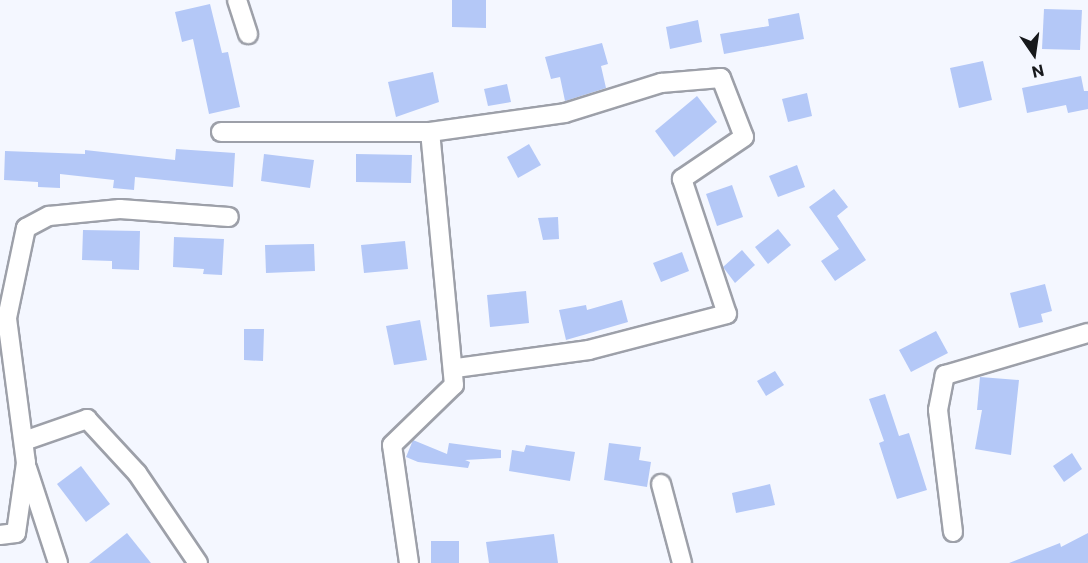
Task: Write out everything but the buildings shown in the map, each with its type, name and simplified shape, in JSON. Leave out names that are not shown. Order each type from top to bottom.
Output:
[{"type":"street","points":[[237,0],[248,34]]},
{"type":"street","points":[[221,132],[430,132],[565,113],[661,83],[721,78],[744,136],[682,179],[727,314],[589,350],[454,368]]},
{"type":"street","points":[[409,563],[392,445],[454,386],[430,132]]},
{"type":"street","points":[[58,563],[26,463],[7,318],[26,228],[49,216],[120,210],[229,217]]},
{"type":"street","points":[[953,532],[938,410],[945,375],[1088,333]]},
{"type":"street","points":[[24,441],[87,419],[137,473],[198,563]]},
{"type":"street","points":[[0,535],[16,533],[26,463]]},
{"type":"street","points":[[661,484],[682,563]]}]
